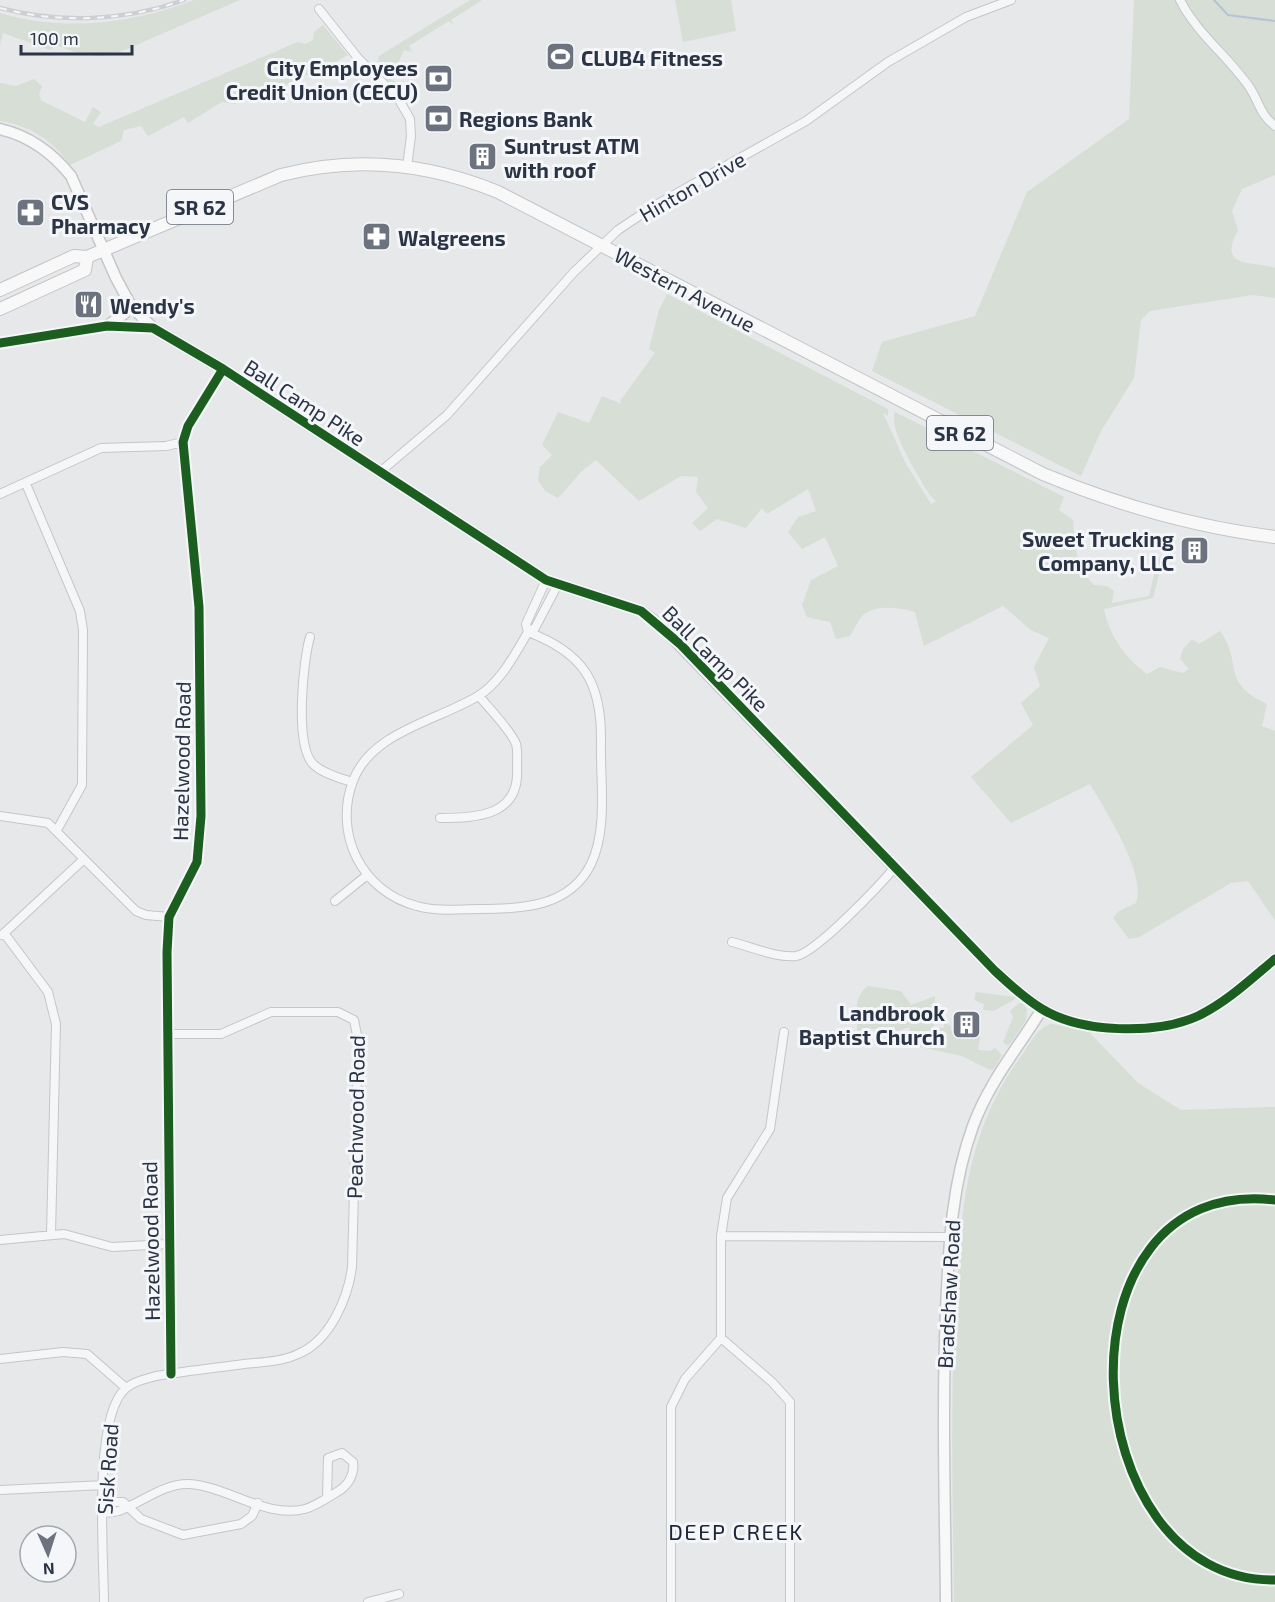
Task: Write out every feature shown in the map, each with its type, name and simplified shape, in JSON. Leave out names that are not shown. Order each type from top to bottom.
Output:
[{"type":"main road","name":"Western Avenue","points":[[0,290],[74,256],[87,257],[255,184],[289,173],[314,166],[354,163],[407,167],[486,187],[1042,474],[1152,513],[1220,529],[1275,537]]},
{"type":"main road","name":"Western Avenue","points":[[0,309],[85,270],[87,257]]},
{"type":"street","name":"Hinton Drive","points":[[380,472],[447,415],[570,276],[601,245],[654,206],[806,121],[888,62],[966,17],[995,3],[1011,0]]},
{"type":"street","points":[[1180,0],[1189,17],[1251,89],[1264,118],[1275,126]]},
{"type":"street","points":[[319,9],[358,58],[398,98],[410,119],[411,136],[407,167]]},
{"type":"street","points":[[1,129],[29,139],[61,164],[71,176],[127,297],[139,316],[153,328]]},
{"type":"street","points":[[107,326],[124,314],[127,297]]},
{"type":"street","name":"Ball Camp Pike","points":[[0,343],[107,326],[153,328],[223,369],[546,580],[557,586],[641,611],[661,626],[995,971],[1042,1009],[1057,1016],[1100,1026],[1161,1027],[1188,1020],[1212,1008],[1275,959]]},
{"type":"street","name":"Hazelwood Road","points":[[171,1374],[167,1034],[169,917],[197,862],[201,816],[199,607],[183,442],[188,426],[223,369]]},
{"type":"street","points":[[0,494],[101,448],[166,446],[183,442]]},
{"type":"street","points":[[26,484],[80,611],[83,630],[82,785],[75,802],[57,830]]},
{"type":"street","points":[[546,580],[526,624],[528,632],[577,659],[597,692],[602,719],[597,850],[584,875],[560,896],[534,906],[432,909],[395,898],[366,876],[356,855],[347,827],[352,782],[359,769],[377,747],[479,696],[496,680],[528,632],[535,628],[557,586]]},
{"type":"street","points":[[310,637],[304,658],[305,750],[313,764],[352,782]]},
{"type":"street","points":[[440,818],[467,818],[491,813],[509,802],[518,777],[516,743],[479,696]]},
{"type":"street","points":[[0,816],[48,823],[136,911],[146,915],[169,917]]},
{"type":"street","points":[[51,1234],[56,1024],[48,992],[2,935],[84,859]]},
{"type":"street","points":[[732,942],[788,956],[803,954],[862,903],[895,867]]},
{"type":"street","points":[[335,901],[366,876]]},
{"type":"street","name":"Bradshaw Road","points":[[946,1602],[943,1387],[950,1237],[956,1186],[974,1124],[996,1077],[1042,1009]]},
{"type":"street","name":"Peachwood Road","points":[[167,1034],[221,1034],[256,1017],[278,1011],[338,1012],[354,1020],[358,1040],[350,1285],[343,1303],[323,1334],[300,1354],[268,1361],[171,1374]]},
{"type":"street","points":[[671,1602],[671,1407],[686,1379],[721,1338],[721,1236],[727,1198],[770,1129],[784,1032]]},
{"type":"street","points":[[0,1240],[64,1234],[112,1247],[169,1244]]},
{"type":"street","points":[[721,1236],[950,1237]]},
{"type":"street","points":[[721,1338],[772,1382],[790,1402],[790,1602]]},
{"type":"street","points":[[0,1359],[63,1352],[87,1354],[126,1388],[140,1380],[171,1374]]},
{"type":"street","name":"Sisk Road","points":[[104,1602],[105,1436],[109,1421],[126,1388]]},
{"type":"street","points":[[103,1513],[121,1510],[175,1486],[189,1484],[284,1510],[304,1509],[327,1498],[343,1489],[352,1476],[352,1462],[342,1453],[328,1458],[327,1498]]},
{"type":"street","points":[[0,1490],[104,1485]]},
{"type":"street","points":[[103,1502],[123,1502],[141,1519],[183,1535],[241,1524],[252,1516],[258,1503]]},
{"type":"street","points":[[368,1602],[399,1594]]},
{"type":"shaded area","points":[[194,0],[240,0],[113,55],[84,54],[56,45],[50,50],[3,33],[0,45],[0,13],[49,22],[98,23],[147,15]]},
{"type":"shaded area","points":[[470,0],[482,0],[451,20],[454,26],[449,21],[409,46],[412,52],[404,50],[391,79],[396,82],[395,84],[383,77],[378,65],[379,56]]},
{"type":"shaded area","points":[[675,0],[731,0],[736,31],[683,42]]},
{"type":"shaded area","points":[[1134,0],[1275,0],[1275,175],[1242,189],[1232,211],[1238,230],[1232,252],[1234,257],[1240,261],[1275,268],[1275,298],[1253,295],[1150,311],[1141,320],[1134,378],[1101,431],[1081,476],[872,371],[882,342],[975,316],[1027,192],[1129,119]]},
{"type":"shaded area","points":[[323,25],[348,55],[283,86],[235,96],[236,104],[222,102],[188,123],[184,117],[148,136],[141,126],[124,130],[121,141],[70,165],[48,141],[21,126],[0,121],[0,83],[16,86],[34,79],[42,86],[39,95],[42,101],[85,122],[93,107],[101,112],[93,124],[99,127],[298,42],[305,44],[313,40],[314,32]]},
{"type":"shaded area","points":[[667,294],[888,409],[888,416],[883,413],[905,462],[931,504],[936,501],[929,494],[900,441],[894,419],[895,412],[1064,497],[1059,510],[1073,520],[1076,547],[1083,570],[1094,585],[1107,586],[1114,591],[1112,603],[1149,596],[1158,557],[1163,559],[1153,598],[1104,609],[1106,619],[1119,645],[1147,674],[1160,667],[1183,673],[1189,669],[1180,659],[1183,649],[1192,639],[1199,644],[1220,631],[1231,653],[1237,679],[1252,696],[1267,704],[1262,726],[1275,731],[1275,920],[1248,881],[1231,883],[1139,937],[1129,939],[1113,918],[1119,911],[1136,903],[1138,891],[1136,876],[1123,842],[1090,784],[1011,823],[971,777],[1033,725],[1021,703],[1040,686],[1034,667],[1049,638],[1031,630],[1003,606],[924,646],[915,612],[896,608],[875,609],[863,615],[850,636],[836,639],[830,622],[807,617],[802,605],[811,580],[838,566],[825,537],[802,549],[788,532],[798,517],[816,511],[808,489],[767,514],[762,508],[746,528],[717,519],[700,531],[692,523],[708,508],[696,492],[698,477],[681,476],[639,501],[596,460],[583,470],[558,498],[545,491],[538,480],[540,467],[552,455],[542,445],[558,412],[589,423],[602,396],[622,404],[620,401],[655,353],[649,349],[659,310]]},
{"type":"shaded area","points":[[868,986],[901,991],[911,1005],[935,996],[934,1027],[944,1028],[944,1022],[951,1026],[951,1031],[978,1034],[981,1029],[978,1050],[990,1051],[995,1048],[1002,1055],[994,1069],[990,1070],[962,1056],[911,1045],[912,1037],[909,1027],[898,1031],[864,1028],[857,1033],[858,1001],[863,990]]},
{"type":"shaded area","points":[[976,992],[1015,997],[1015,999],[994,1011],[983,1010],[984,1004],[974,1000]]},
{"type":"shaded area","points":[[1019,1003],[1027,1009],[1026,1020],[1010,1044],[1006,1045],[1003,1042],[1013,1017],[1010,1011]]},
{"type":"shaded area","points":[[1052,1024],[1089,1032],[1138,1083],[1181,1110],[1275,1107],[1275,1602],[954,1602],[953,1355],[959,1249],[968,1182],[987,1117],[1002,1086],[1035,1036],[1047,1025]]},
{"type":"waterway","points":[[1214,0],[1228,15],[1275,21]]},
{"type":"railway","points":[[0,8],[46,16],[93,18],[139,12],[184,0]]},
{"type":"cycle path","points":[[0,343],[107,326],[153,328],[223,369],[546,580],[641,611],[680,644],[995,971],[1029,1001],[1058,1017],[1097,1027],[1119,1029],[1181,1022],[1198,1016],[1219,1004],[1275,959]]},
{"type":"cycle path","points":[[171,1374],[167,952],[169,917],[197,862],[201,816],[199,607],[183,442],[188,426],[223,369]]},
{"type":"cycle path","points":[[1275,1200],[1201,1209],[1150,1248],[1121,1309],[1113,1381],[1126,1454],[1157,1518],[1207,1563],[1275,1580]]},
{"type":"place","name":"CLUB4 Fitness","points":[[560,57]]},
{"type":"place","name":"City Employees Credit Union (CECU)","points":[[439,79]]},
{"type":"place","name":"Regions Bank","points":[[438,118]]},
{"type":"place","name":"Suntrust ATM with roof","points":[[483,157]]},
{"type":"place","name":"CVS Pharmacy","points":[[30,213]]},
{"type":"place","name":"Walgreens","points":[[377,237]]},
{"type":"place","name":"Wendy's","points":[[89,305]]},
{"type":"place","name":"Sweet Trucking Company, LLC","points":[[1195,550]]},
{"type":"place","name":"Landbrook Baptist Church","points":[[966,1024]]},
{"type":"district","name":"DEEP CREEK","points":[[736,1531]]}]
